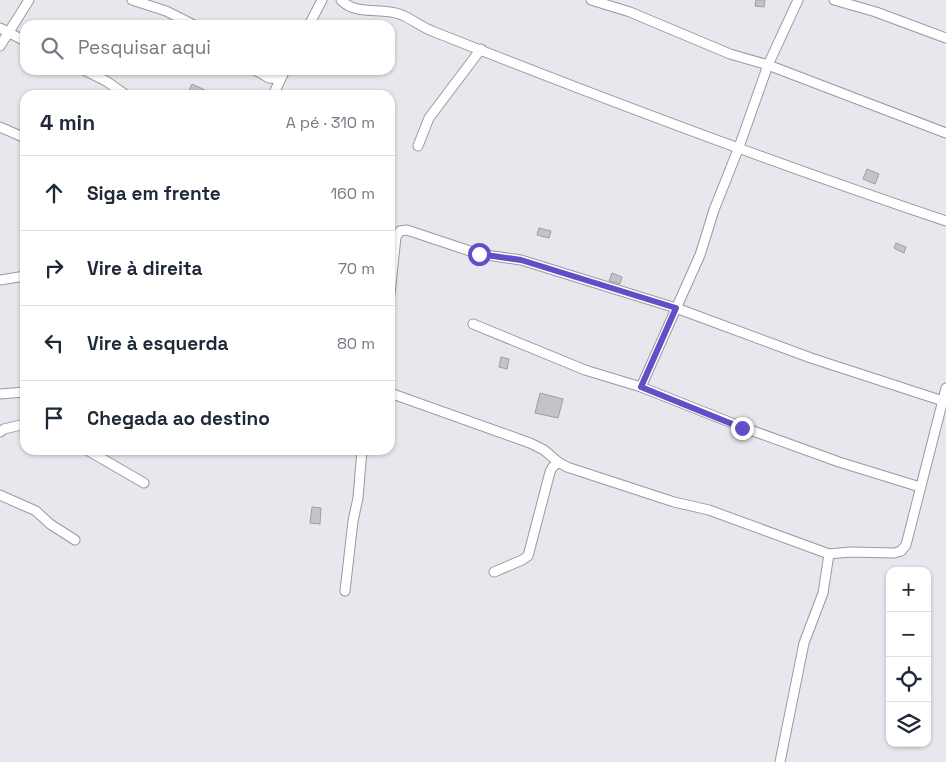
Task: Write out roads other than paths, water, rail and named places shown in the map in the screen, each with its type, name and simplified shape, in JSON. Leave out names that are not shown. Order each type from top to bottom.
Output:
[{"type":"street","points":[[0,46],[4,30],[29,0]]},
{"type":"street","points":[[132,0],[166,11],[184,20]]},
{"type":"street","points":[[312,20],[322,0]]},
{"type":"street","points":[[341,0],[347,6],[354,9],[396,12],[430,30],[641,113],[867,194],[946,220]]},
{"type":"street","points":[[591,0],[630,12],[730,54],[768,65],[946,133]]},
{"type":"street","points":[[641,387],[700,255],[714,210],[768,65],[798,0]]},
{"type":"street","points":[[834,0],[876,12],[946,38]]},
{"type":"street","points":[[4,30],[20,38]]},
{"type":"street","points":[[418,146],[429,118],[481,49]]},
{"type":"street","points":[[94,75],[119,90]]},
{"type":"street","points":[[264,75],[269,78],[280,79]]},
{"type":"street","points":[[275,90],[282,75]]},
{"type":"street","points":[[0,127],[20,136]]},
{"type":"street","points":[[395,246],[396,237],[400,231],[407,230],[479,254],[521,260],[676,308],[810,358],[943,400]]},
{"type":"street","points":[[0,280],[20,277]]},
{"type":"street","points":[[473,324],[585,370],[641,387],[742,428],[839,462],[920,487]]},
{"type":"street","points":[[395,395],[530,443],[544,450],[567,468],[674,502],[709,510],[829,554],[850,552],[894,553],[906,545],[910,536],[920,487],[946,388]]},
{"type":"street","points":[[0,394],[20,392]]},
{"type":"street","points":[[0,432],[4,429],[20,425]]},
{"type":"street","points":[[96,455],[144,483]]},
{"type":"street","points":[[345,591],[353,521],[359,492],[362,455]]},
{"type":"street","points":[[494,572],[528,556],[550,472],[558,462]]},
{"type":"street","points":[[0,495],[36,511],[50,524],[74,540]]},
{"type":"street","points":[[780,762],[804,643],[823,593],[829,554]]}]
